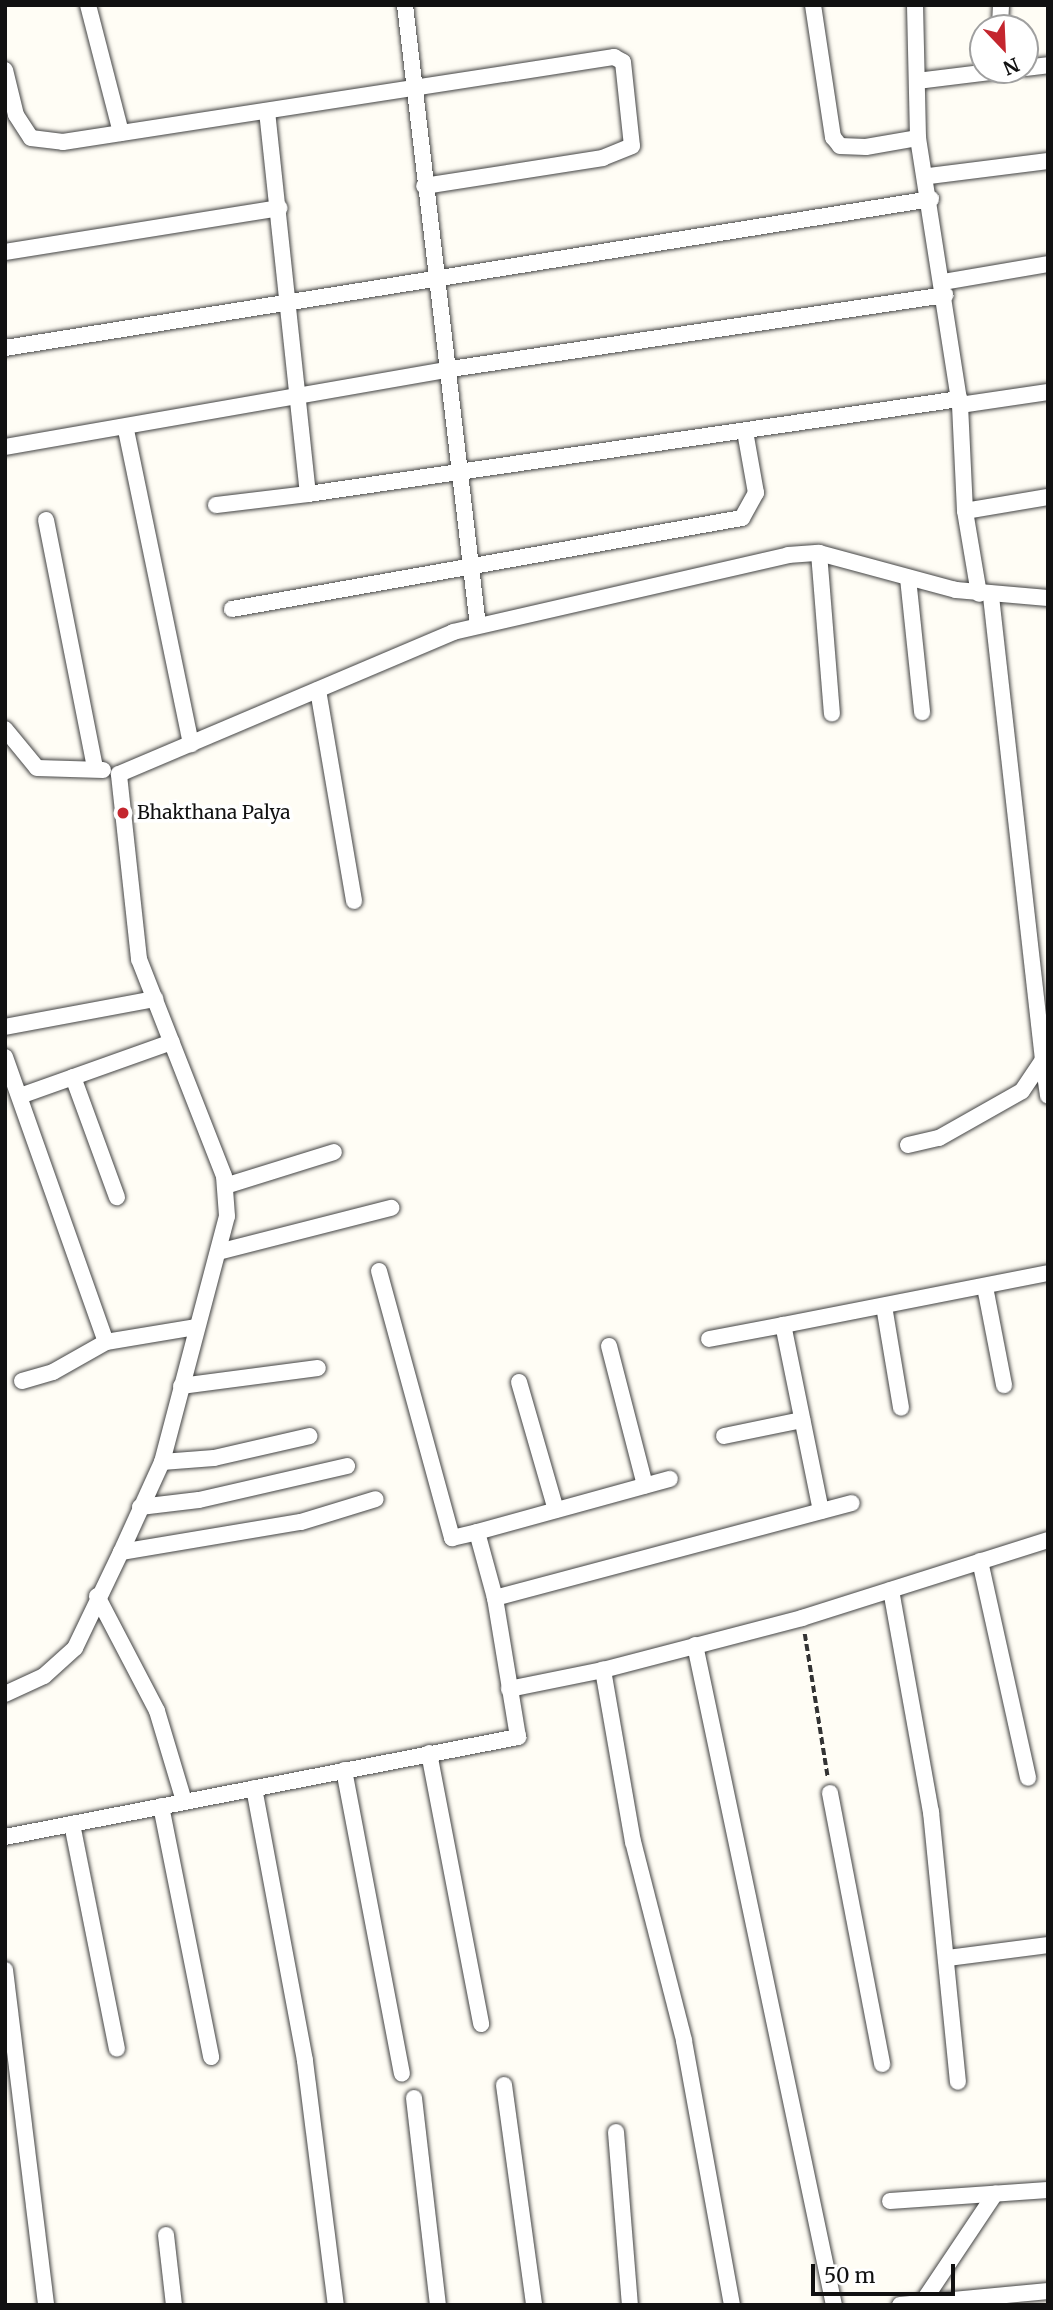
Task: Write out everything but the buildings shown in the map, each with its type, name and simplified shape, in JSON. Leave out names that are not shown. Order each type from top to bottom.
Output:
[{"type":"street","points":[[88,5],[121,133]]},
{"type":"street","points":[[405,5],[444,370],[478,626]]},
{"type":"street","points":[[813,5],[833,137],[840,146],[866,147],[918,138]]},
{"type":"street","points":[[915,5],[918,138],[929,176],[960,402],[965,511],[985,594],[1048,1096]]},
{"type":"street","points":[[5,70],[16,115],[31,138],[63,142],[414,90],[614,57],[623,62],[634,121],[632,146],[603,158],[424,186]]},
{"type":"street","points":[[917,81],[969,75]]},
{"type":"street","points":[[267,111],[302,397],[308,494]]},
{"type":"street","points":[[929,176],[1048,161]]},
{"type":"street","points":[[5,348],[290,306],[434,278],[931,199]]},
{"type":"street","points":[[5,253],[279,208]]},
{"type":"street","points":[[5,447],[126,430],[444,370],[944,289],[1048,264]]},
{"type":"street","points":[[216,505],[960,402],[1048,393]]},
{"type":"street","points":[[126,430],[191,744]]},
{"type":"street","points":[[232,609],[742,517],[756,493],[745,431]]},
{"type":"street","points":[[965,511],[1048,497]]},
{"type":"street","points":[[47,520],[95,768]]},
{"type":"street","points":[[5,729],[37,768],[95,768],[119,775],[318,690],[478,626],[819,553],[908,578],[985,594],[1048,598]]},
{"type":"street","points":[[819,553],[832,713]]},
{"type":"street","points":[[908,578],[922,712]]},
{"type":"street","points":[[318,690],[354,901]]},
{"type":"street","points":[[5,1694],[44,1676],[75,1648],[97,1596],[121,1552],[162,1462],[227,1216],[225,1186],[139,959],[119,775]]},
{"type":"street","points":[[5,1027],[155,999]]},
{"type":"street","points":[[20,1096],[172,1042]]},
{"type":"street","points":[[5,1057],[106,1342]]},
{"type":"street","points":[[908,1145],[939,1138],[1022,1091],[1043,1060]]},
{"type":"street","points":[[73,1077],[117,1197]]},
{"type":"street","points":[[225,1186],[334,1152]]},
{"type":"street","points":[[218,1252],[391,1208]]},
{"type":"street","points":[[379,1271],[452,1538],[670,1479]]},
{"type":"street","points":[[709,1339],[1048,1273]]},
{"type":"street","points":[[985,1287],[1004,1385]]},
{"type":"street","points":[[884,1306],[901,1408]]},
{"type":"street","points":[[783,1325],[821,1511]]},
{"type":"street","points":[[22,1381],[53,1372],[106,1342],[197,1327]]},
{"type":"street","points":[[609,1346],[645,1485]]},
{"type":"street","points":[[181,1386],[318,1367]]},
{"type":"street","points":[[519,1381],[556,1510]]},
{"type":"street","points":[[724,1436],[802,1420]]},
{"type":"street","points":[[162,1462],[214,1458],[310,1436]]},
{"type":"street","points":[[141,1507],[199,1500],[347,1466]]},
{"type":"street","points":[[121,1552],[300,1522],[376,1499]]},
{"type":"street","points":[[495,1598],[852,1503]]},
{"type":"street","points":[[5,1837],[518,1737],[495,1598],[477,1532]]},
{"type":"street","points":[[509,1689],[603,1670],[802,1618],[1048,1540]]},
{"type":"street","points":[[980,1561],[1028,1778]]},
{"type":"street","points":[[891,1590],[931,1812],[948,1958],[958,2082]]},
{"type":"street","points":[[97,1596],[157,1711],[184,1801]]},
{"type":"street","points":[[695,1645],[834,2305]]},
{"type":"street","points":[[603,1670],[634,1842],[684,2040],[732,2305]]},
{"type":"street","points":[[429,1753],[481,2024]]},
{"type":"street","points":[[344,1770],[402,2074]]},
{"type":"street","points":[[254,1788],[305,2061],[336,2305]]},
{"type":"street","points":[[830,1793],[882,2064]]},
{"type":"street","points":[[161,1806],[211,2057]]},
{"type":"street","points":[[72,1824],[117,2049]]},
{"type":"street","points":[[948,1958],[1048,1945]]},
{"type":"street","points":[[5,1970],[46,2305]]},
{"type":"street","points":[[504,2085],[534,2305]]},
{"type":"street","points":[[414,2098],[438,2305]]},
{"type":"street","points":[[616,2132],[630,2305]]},
{"type":"street","points":[[890,2201],[1048,2190]]},
{"type":"street","points":[[924,2300],[995,2194]]},
{"type":"street","points":[[166,2235],[174,2305]]},
{"type":"street","points":[[900,2305],[924,2300],[980,2300],[1048,2291]]},
{"type":"path","points":[[802,1618],[830,1793]]},
{"type":"place","name":"Bhakthana Palya","points":[[123,813]]}]
